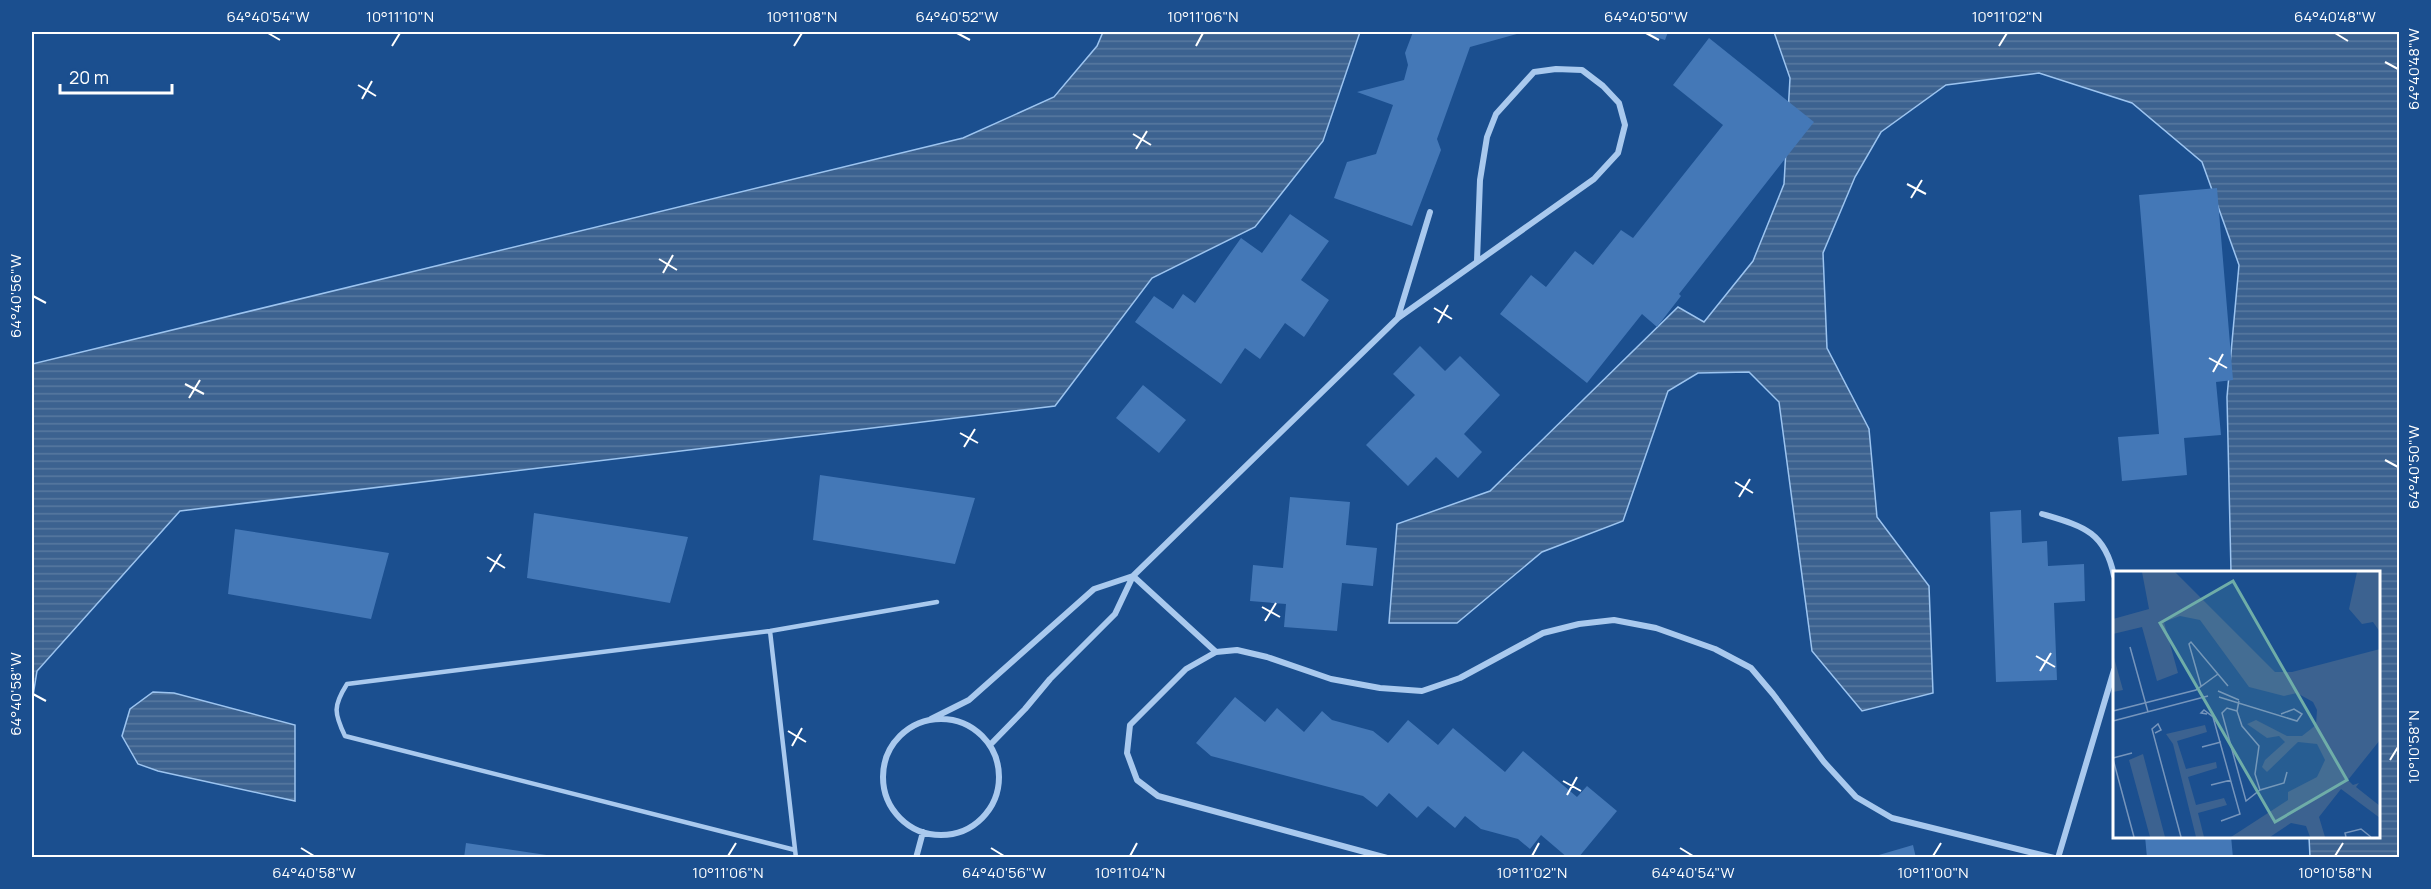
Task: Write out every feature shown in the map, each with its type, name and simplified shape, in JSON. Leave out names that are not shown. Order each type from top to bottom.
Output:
[{"type":"street","points":[[990,745],[1050,679],[1115,614],[1133,576],[1398,318],[1594,179],[1618,153],[1625,125],[1619,103],[1603,86],[1582,70],[1556,69],[1534,72],[1496,114],[1487,137],[1480,180],[1477,261]]},
{"type":"street","points":[[1398,318],[1430,212]]},
{"type":"street","points":[[2042,513],[2080,525],[2104,545],[2113,571]]},
{"type":"street","points":[[1133,576],[1216,652]]},
{"type":"street","points":[[927,720],[945,719],[962,722],[978,731],[990,745],[997,760],[999,778],[996,796],[988,812],[975,825],[958,833],[941,836],[923,832],[904,822],[891,806],[884,786],[884,765],[893,745],[908,729],[969,700],[1094,589],[1133,576]]},
{"type":"street","points":[[1388,858],[1158,796],[1137,780],[1127,753],[1130,725],[1186,669],[1216,652],[1237,650],[1268,657],[1331,679],[1380,688],[1422,691],[1460,678],[1543,633],[1579,624],[1614,620],[1656,628],[1715,649],[1751,668],[1824,762],[1856,797],[1892,818],[2056,858],[2113,676]]},
{"type":"street","points":[[916,858],[923,832]]},
{"type":"lane","points":[[795,850],[345,736],[336,717],[337,699],[347,684],[770,631],[937,602]]},
{"type":"lane","points":[[770,631],[796,858]]},
{"type":"water","points":[[1103,32],[1360,32],[1323,141],[1255,227],[1152,278],[1055,406],[180,511],[37,671],[32,702],[32,364],[963,138],[1054,97],[1097,46]]},
{"type":"water","points":[[1774,32],[2399,32],[2399,857],[2310,857],[2309,838],[2380,838],[2380,571],[2231,571],[2227,397],[2239,265],[2202,162],[2132,103],[2039,73],[1946,85],[1881,132],[1855,177],[1823,253],[1827,348],[1869,429],[1877,517],[1929,586],[1933,693],[1862,711],[1812,651],[1779,402],[1749,372],[1698,373],[1668,391],[1623,521],[1542,552],[1457,623],[1389,623],[1397,524],[1490,491],[1678,307],[1704,322],[1753,261],[1784,184],[1790,78]]},
{"type":"water","points":[[153,692],[174,693],[295,725],[295,801],[158,771],[138,764],[122,736],[130,709]]},
{"type":"building","points":[[1413,32],[1524,32],[1470,47],[1437,139],[1441,150],[1412,226],[1334,198],[1347,162],[1376,154],[1393,105],[1357,92],[1404,80],[1408,65],[1405,53]]},
{"type":"building","points":[[1640,32],[1668,32],[1665,40]]},
{"type":"building","points":[[1709,38],[1814,122],[1679,294],[1681,296],[1657,327],[1642,314],[1587,383],[1500,314],[1531,275],[1546,287],[1575,251],[1593,265],[1621,230],[1633,238],[1723,125],[1673,85]]},
{"type":"building","points":[[2217,188],[2233,380],[2216,382],[2221,435],[2184,438],[2187,475],[2122,481],[2118,437],[2159,434],[2139,195]]},
{"type":"building","points":[[1290,214],[1329,241],[1301,280],[1329,300],[1304,337],[1285,323],[1260,359],[1245,348],[1221,384],[1135,322],[1154,296],[1173,309],[1183,294],[1195,303],[1241,238],[1262,253]]},
{"type":"building","points":[[1420,346],[1445,371],[1460,356],[1500,395],[1464,434],[1482,452],[1458,478],[1436,457],[1408,486],[1366,445],[1415,395],[1393,374]]},
{"type":"building","points":[[1143,385],[1186,420],[1159,453],[1116,418]]},
{"type":"building","points":[[820,475],[975,498],[955,564],[813,540]]},
{"type":"building","points":[[1290,497],[1350,502],[1346,545],[1377,548],[1373,586],[1342,583],[1337,631],[1284,627],[1286,604],[1250,601],[1253,565],[1283,568]]},
{"type":"building","points":[[2021,510],[2022,543],[2047,541],[2048,566],[2084,564],[2085,601],[2054,603],[2057,680],[1996,682],[1990,512]]},
{"type":"building","points":[[534,513],[688,537],[670,603],[527,578]]},
{"type":"building","points":[[235,529],[389,553],[371,619],[228,594]]},
{"type":"building","points":[[1235,697],[1265,722],[1277,708],[1304,732],[1322,711],[1332,720],[1373,731],[1388,743],[1408,720],[1438,745],[1453,728],[1505,772],[1523,751],[1577,797],[1587,786],[1617,811],[1578,858],[1568,858],[1541,835],[1530,849],[1518,839],[1481,829],[1465,816],[1455,828],[1428,806],[1417,818],[1389,793],[1377,807],[1363,796],[1211,756],[1196,743]]},
{"type":"building","points":[[2145,838],[2231,838],[2233,858],[2147,858]]},
{"type":"building","points":[[466,843],[553,856],[553,858],[464,858]]},
{"type":"building","points":[[1913,845],[1916,858],[1872,858],[1872,857]]}]
